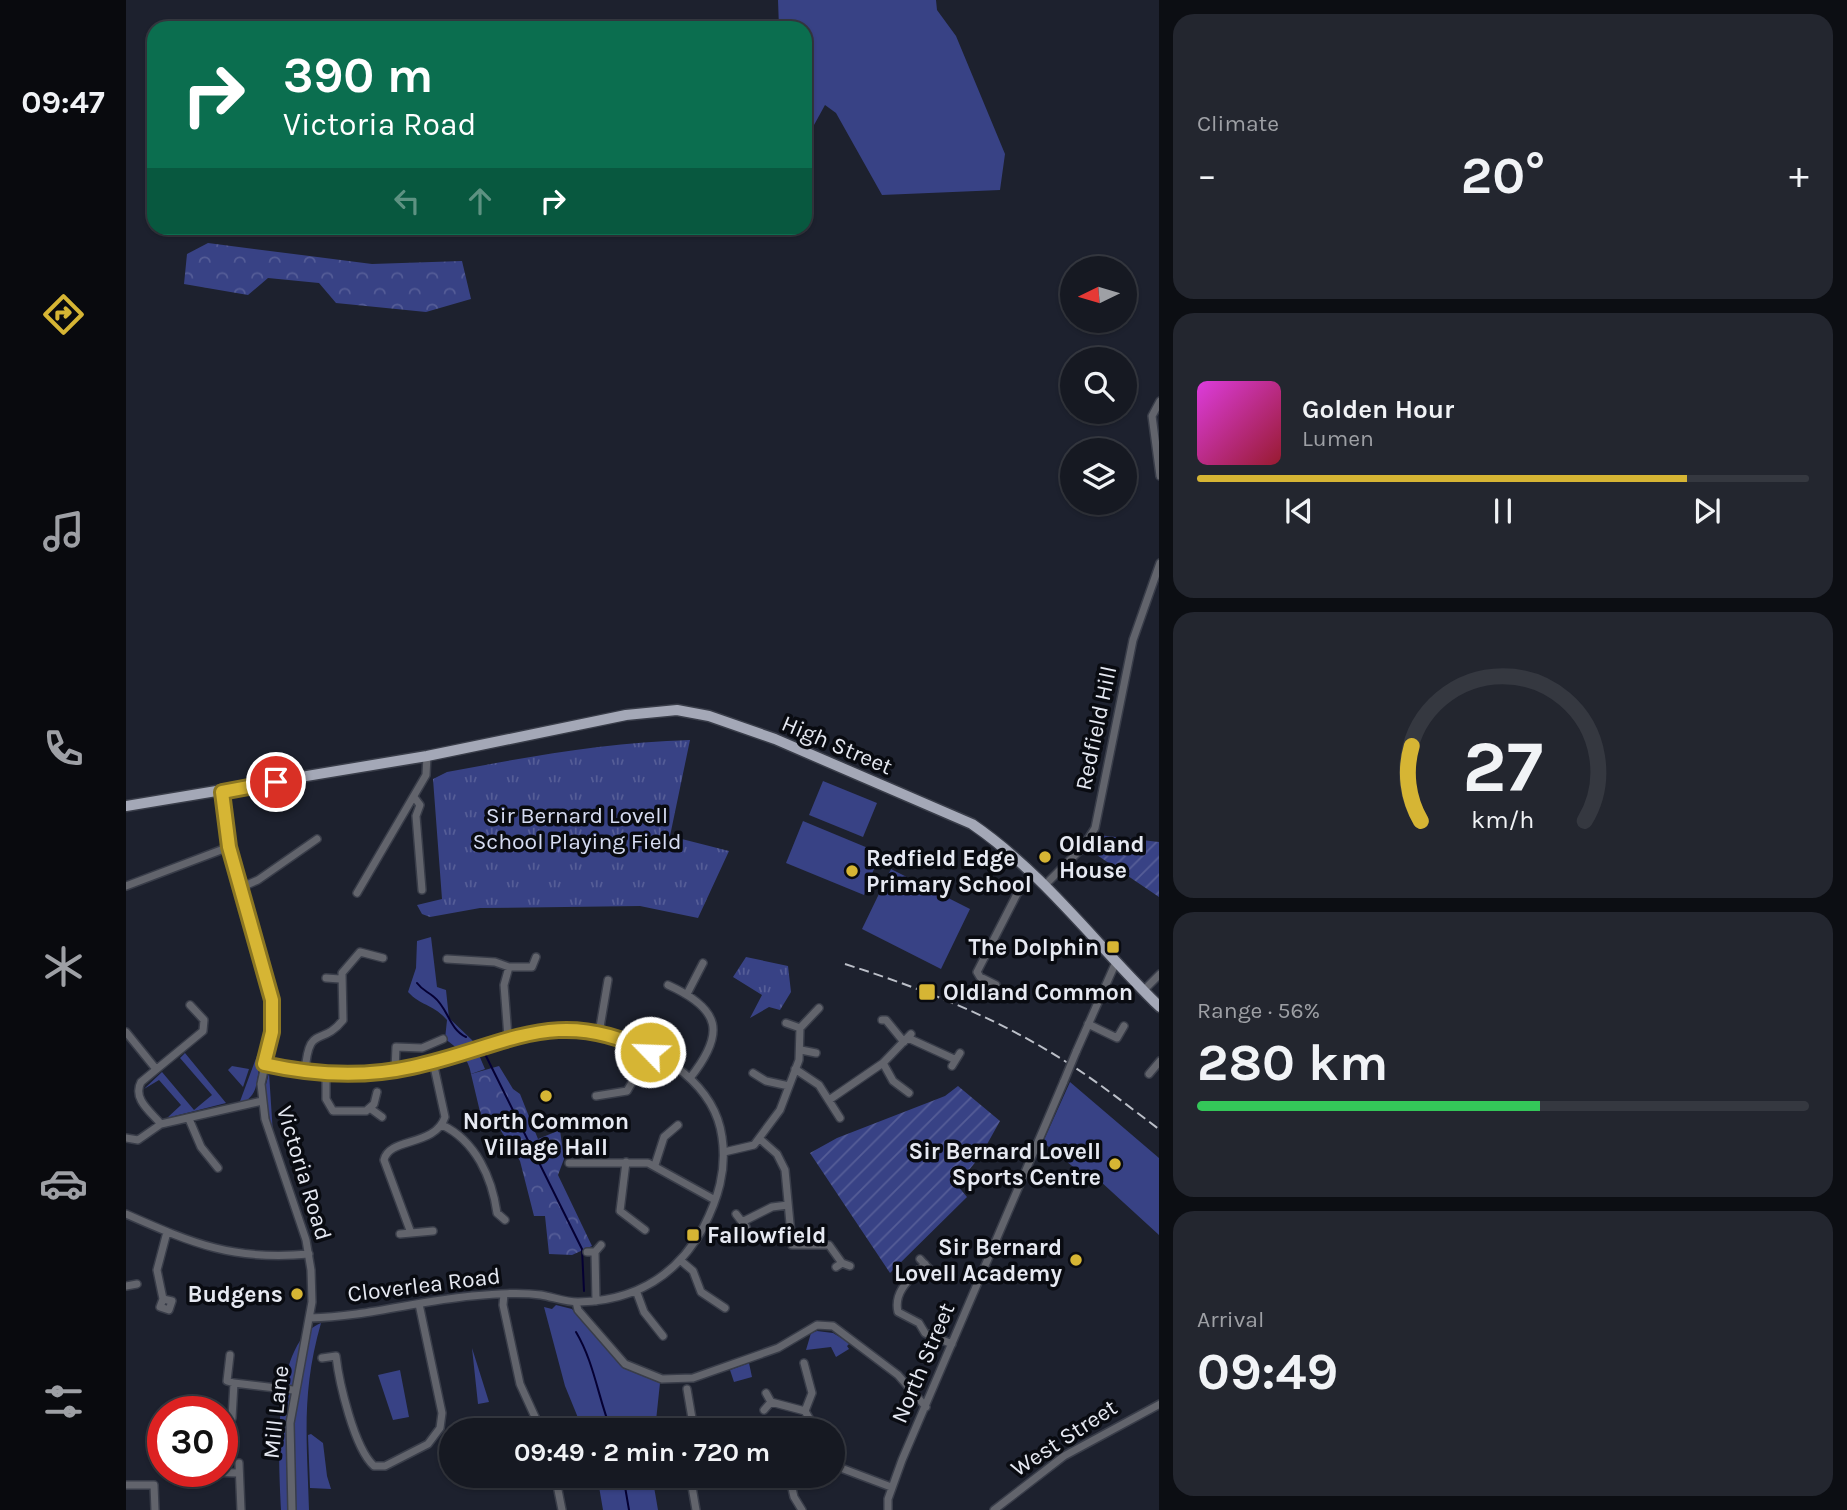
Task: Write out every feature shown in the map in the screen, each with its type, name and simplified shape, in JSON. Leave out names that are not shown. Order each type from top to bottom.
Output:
[{"type":"main road","name":"High Street","points":[[126,806],[427,756],[625,715],[677,710],[695,712],[775,739],[972,824],[1000,843],[1045,885],[1159,1007]]},
{"type":"street","points":[[1159,401],[1152,416],[1159,476]]},
{"type":"street","name":"Redfield Hill","points":[[1045,885],[1083,847],[1094,828],[1133,640],[1159,564]]},
{"type":"street","points":[[357,893],[426,775],[427,756]]},
{"type":"street","name":"Victoria Road","points":[[222,792],[229,847],[272,1000],[272,1023],[264,1064],[262,1101],[271,1140],[309,1254],[312,1282],[310,1318]]},
{"type":"street","points":[[414,797],[420,805],[416,816],[422,890]]},
{"type":"street","points":[[242,887],[258,880],[317,839]]},
{"type":"street","points":[[126,886],[229,847]]},
{"type":"street","points":[[996,991],[996,985],[980,977],[977,972],[1017,894],[1033,874]]},
{"type":"street","points":[[412,877],[421,877]]},
{"type":"street","points":[[305,1072],[307,1046],[311,1040],[334,1029],[343,1020],[344,1003],[340,979],[360,952],[383,958]]},
{"type":"street","points":[[447,959],[458,956],[509,967],[533,969],[536,957]]},
{"type":"street","points":[[502,959],[509,967]]},
{"type":"street","name":"North Street","points":[[888,1510],[891,1487],[1116,962]]},
{"type":"street","points":[[687,993],[703,963]]},
{"type":"street","points":[[508,1037],[503,995],[509,967]]},
{"type":"street","points":[[1143,991],[1159,974]]},
{"type":"street","points":[[326,978],[340,979]]},
{"type":"street","points":[[599,1032],[608,980]]},
{"type":"street","points":[[668,985],[687,993],[709,1013],[715,1035],[704,1061],[690,1078]]},
{"type":"street","points":[[1064,995],[1100,995]]},
{"type":"street","points":[[161,1124],[138,1095],[141,1082],[203,1031],[204,1020],[190,1005]]},
{"type":"street","points":[[724,1152],[747,1149],[760,1139],[780,1110],[801,1050],[800,1028],[819,1008]]},
{"type":"street","points":[[882,1020],[886,1020],[907,1038],[955,1059]]},
{"type":"street","points":[[786,1023],[800,1028]]},
{"type":"street","points":[[1088,1024],[1117,1038],[1124,1026]]},
{"type":"street","points":[[264,1064],[326,1074],[395,1070],[433,1062],[508,1037],[548,1030],[599,1032],[650,1052],[690,1078],[716,1110],[724,1152],[724,1171],[715,1200],[698,1236],[666,1273],[637,1293],[655,1329],[663,1336]]},
{"type":"street","points":[[126,1032],[156,1069]]},
{"type":"street","points":[[829,1100],[883,1063],[907,1038]]},
{"type":"street","points":[[395,1070],[396,1047],[422,1048],[443,1039]]},
{"type":"street","points":[[801,1050],[816,1052]]},
{"type":"street","points":[[596,1096],[606,1099],[627,1091],[650,1052]]},
{"type":"street","points":[[1149,1074],[1159,1061]]},
{"type":"street","points":[[411,1233],[384,1166],[385,1155],[391,1150],[435,1134],[442,1125],[445,1117],[433,1062]]},
{"type":"street","points":[[883,1063],[893,1081],[909,1093]]},
{"type":"street","points":[[795,1069],[819,1085],[839,1118]]},
{"type":"street","points":[[753,1073],[766,1081],[789,1086]]},
{"type":"street","points":[[326,1074],[326,1099],[333,1111],[354,1113],[371,1109],[382,1117]]},
{"type":"street","points":[[627,1091],[634,1098]]},
{"type":"street","points":[[371,1109],[377,1092]]},
{"type":"street","points":[[126,1138],[138,1140],[161,1124],[262,1101]]},
{"type":"street","points":[[189,1119],[201,1147],[218,1168]]},
{"type":"street","points":[[442,1125],[466,1140],[494,1192],[497,1213],[506,1220]]},
{"type":"street","points":[[655,1164],[664,1138],[678,1125]]},
{"type":"street","points":[[760,1139],[777,1154],[785,1170],[792,1245],[788,1256]]},
{"type":"street","points":[[569,1163],[589,1159],[655,1164],[715,1200]]},
{"type":"street","points":[[626,1163],[621,1211],[631,1226],[645,1230]]},
{"type":"street","points":[[736,1214],[744,1225],[772,1207],[788,1205]]},
{"type":"street","points":[[126,1214],[219,1250],[250,1256],[309,1254]]},
{"type":"street","points":[[400,1234],[433,1231]]},
{"type":"street","points":[[163,1299],[157,1270],[167,1232]]},
{"type":"street","points":[[596,1301],[591,1252],[601,1245]]},
{"type":"street","points":[[792,1245],[829,1245],[839,1265],[850,1266]]},
{"type":"street","points":[[680,1259],[693,1271],[701,1292],[725,1308]]},
{"type":"street","points":[[932,1272],[923,1262],[904,1285],[897,1300],[898,1312],[919,1323],[925,1333],[952,1344]]},
{"type":"street","points":[[126,1286],[137,1284]]},
{"type":"street","name":"Cloverlea Road","points":[[310,1318],[504,1294],[540,1295],[576,1302],[637,1293]]},
{"type":"street","points":[[504,1294],[503,1305],[520,1384],[536,1418]]},
{"type":"street","points":[[716,1302],[723,1294]]},
{"type":"street","points":[[576,1302],[578,1310],[618,1358],[637,1370],[662,1379],[693,1378],[779,1348],[817,1325],[834,1326],[898,1375],[926,1407]]},
{"type":"street","points":[[322,1358],[336,1356],[352,1421],[370,1462],[385,1466],[421,1448],[437,1436],[442,1420],[419,1304]]},
{"type":"street","name":"Mill Lane","points":[[292,1510],[289,1451],[293,1390],[310,1318]]},
{"type":"street","points":[[649,1335],[655,1329]]},
{"type":"street","points":[[230,1355],[227,1381],[293,1390]]},
{"type":"street","points":[[804,1363],[812,1393],[805,1411]]},
{"type":"street","points":[[233,1396],[234,1384]]},
{"type":"street","points":[[687,1389],[696,1418]]},
{"type":"street","points":[[766,1393],[771,1402],[805,1411],[809,1418]]},
{"type":"street","points":[[764,1410],[771,1402]]},
{"type":"street","name":"West Street","points":[[994,1510],[1072,1451],[1159,1404]]},
{"type":"street","points":[[239,1463],[241,1510]]},
{"type":"street","points":[[845,1470],[891,1487]]},
{"type":"street","points":[[126,1485],[154,1485],[155,1510]]},
{"type":"street","points":[[558,1488],[562,1510]]},
{"type":"street","points":[[692,1488],[696,1510]]},
{"type":"street","points":[[792,1488],[802,1510]]},
{"type":"green space","points":[[778,0],[936,0],[937,10],[956,36],[1005,154],[1000,190],[882,195],[836,113],[825,105],[814,125],[812,124],[812,21],[779,21]]},
{"type":"green space","points":[[208,243],[372,264],[462,261],[471,299],[426,312],[336,303],[319,283],[268,278],[248,295],[184,284],[187,254]]},
{"type":"green space","name":"Sir Bernard Lovell School Playing Field","points":[[690,740],[670,836],[729,851],[698,918],[640,906],[480,908],[430,917],[422,914],[417,905],[442,899],[433,779],[447,772],[568,751]]},
{"type":"green space","points":[[823,781],[877,803],[863,837],[809,815]]},
{"type":"green space","points":[[803,821],[880,853],[864,895],[786,863]]},
{"type":"green space","points":[[1098,835],[1159,842],[1159,897],[1088,849]]},
{"type":"green space","points":[[891,869],[970,909],[941,969],[862,929]]},
{"type":"green space","points":[[431,937],[437,987],[446,990],[449,1018],[473,1041],[485,1069],[471,1074],[462,1054],[445,1039],[447,1020],[408,992],[416,968],[417,941]]},
{"type":"green space","points":[[746,957],[788,966],[791,992],[780,1010],[769,1007],[750,1018],[762,995],[733,977]]},
{"type":"green space","points":[[185,1053],[226,1103],[167,1118],[181,1105],[159,1080],[144,1089],[162,1072],[194,1110],[212,1095],[180,1058]]},
{"type":"green space","points":[[258,1053],[261,1056],[254,1091],[246,1101],[239,1104]]},
{"type":"green space","points":[[232,1066],[249,1069],[243,1087],[228,1070]]},
{"type":"green space","points":[[499,1066],[513,1089],[520,1094],[538,1139],[560,1130],[564,1159],[558,1175],[592,1246],[572,1255],[549,1254],[545,1216],[534,1216],[520,1161],[491,1115],[481,1116],[471,1074]]},
{"type":"green space","points":[[269,1073],[273,1134],[264,1092]]},
{"type":"green space","name":"Sir Bernard Lovell Sports Centre","points":[[1070,1082],[1159,1158],[1159,1235],[1088,1170],[1083,1175],[1043,1142]]},
{"type":"green space","points":[[958,1086],[1000,1121],[981,1155],[957,1185],[967,1197],[890,1273],[810,1153],[837,1138],[945,1096]]},
{"type":"green space","points":[[556,1305],[572,1309],[623,1368],[660,1383],[656,1418],[578,1418],[565,1386],[544,1307],[552,1309]]},
{"type":"green space","points":[[321,1323],[308,1394],[309,1510],[281,1510],[279,1437],[285,1379],[293,1354],[305,1335]]},
{"type":"green space","points":[[811,1333],[833,1333],[850,1343],[847,1346],[849,1349],[836,1357],[831,1347],[806,1350]]},
{"type":"green space","points":[[472,1348],[489,1402],[478,1404]]},
{"type":"green space","points":[[749,1363],[752,1377],[734,1382],[730,1370]]},
{"type":"green space","points":[[400,1370],[409,1417],[393,1420],[378,1375]]},
{"type":"green space","points":[[311,1434],[323,1443],[331,1489],[310,1488],[308,1435]]},
{"type":"green space","points":[[599,1488],[654,1488],[658,1510],[603,1510]]},
{"type":"waterway","points":[[417,983],[439,1002],[456,1029],[466,1037]]},
{"type":"waterway","points":[[485,1054],[582,1249],[584,1291]]},
{"type":"waterway","points":[[576,1332],[587,1355],[607,1418]]},
{"type":"waterway","points":[[625,1488],[629,1510]]},
{"type":"railway","points":[[845,964],[928,993],[1009,1029],[1073,1066],[1159,1129]]},
{"type":"place","name":"Oldland House","points":[[1045,857]]},
{"type":"place","name":"Redfield Edge Primary School","points":[[852,871]]},
{"type":"place","name":"The Dolphin","points":[[1113,947]]},
{"type":"place","name":"Oldland Common","points":[[927,992]]},
{"type":"place","name":"North Common Village Hall","points":[[546,1096]]},
{"type":"place","name":"Sir Bernard Lovell Sports Centre","points":[[1115,1164]]},
{"type":"place","name":"Fallowfield","points":[[693,1235]]},
{"type":"place","name":"Sir Bernard Lovell Academy","points":[[1076,1260]]},
{"type":"place","name":"Budgens","points":[[297,1294]]},
{"type":"route","points":[[276,782],[222,792],[229,847],[272,1000],[272,1032],[264,1064],[305,1072],[365,1074],[411,1068],[508,1037],[548,1030],[599,1032],[650,1052]]}]
